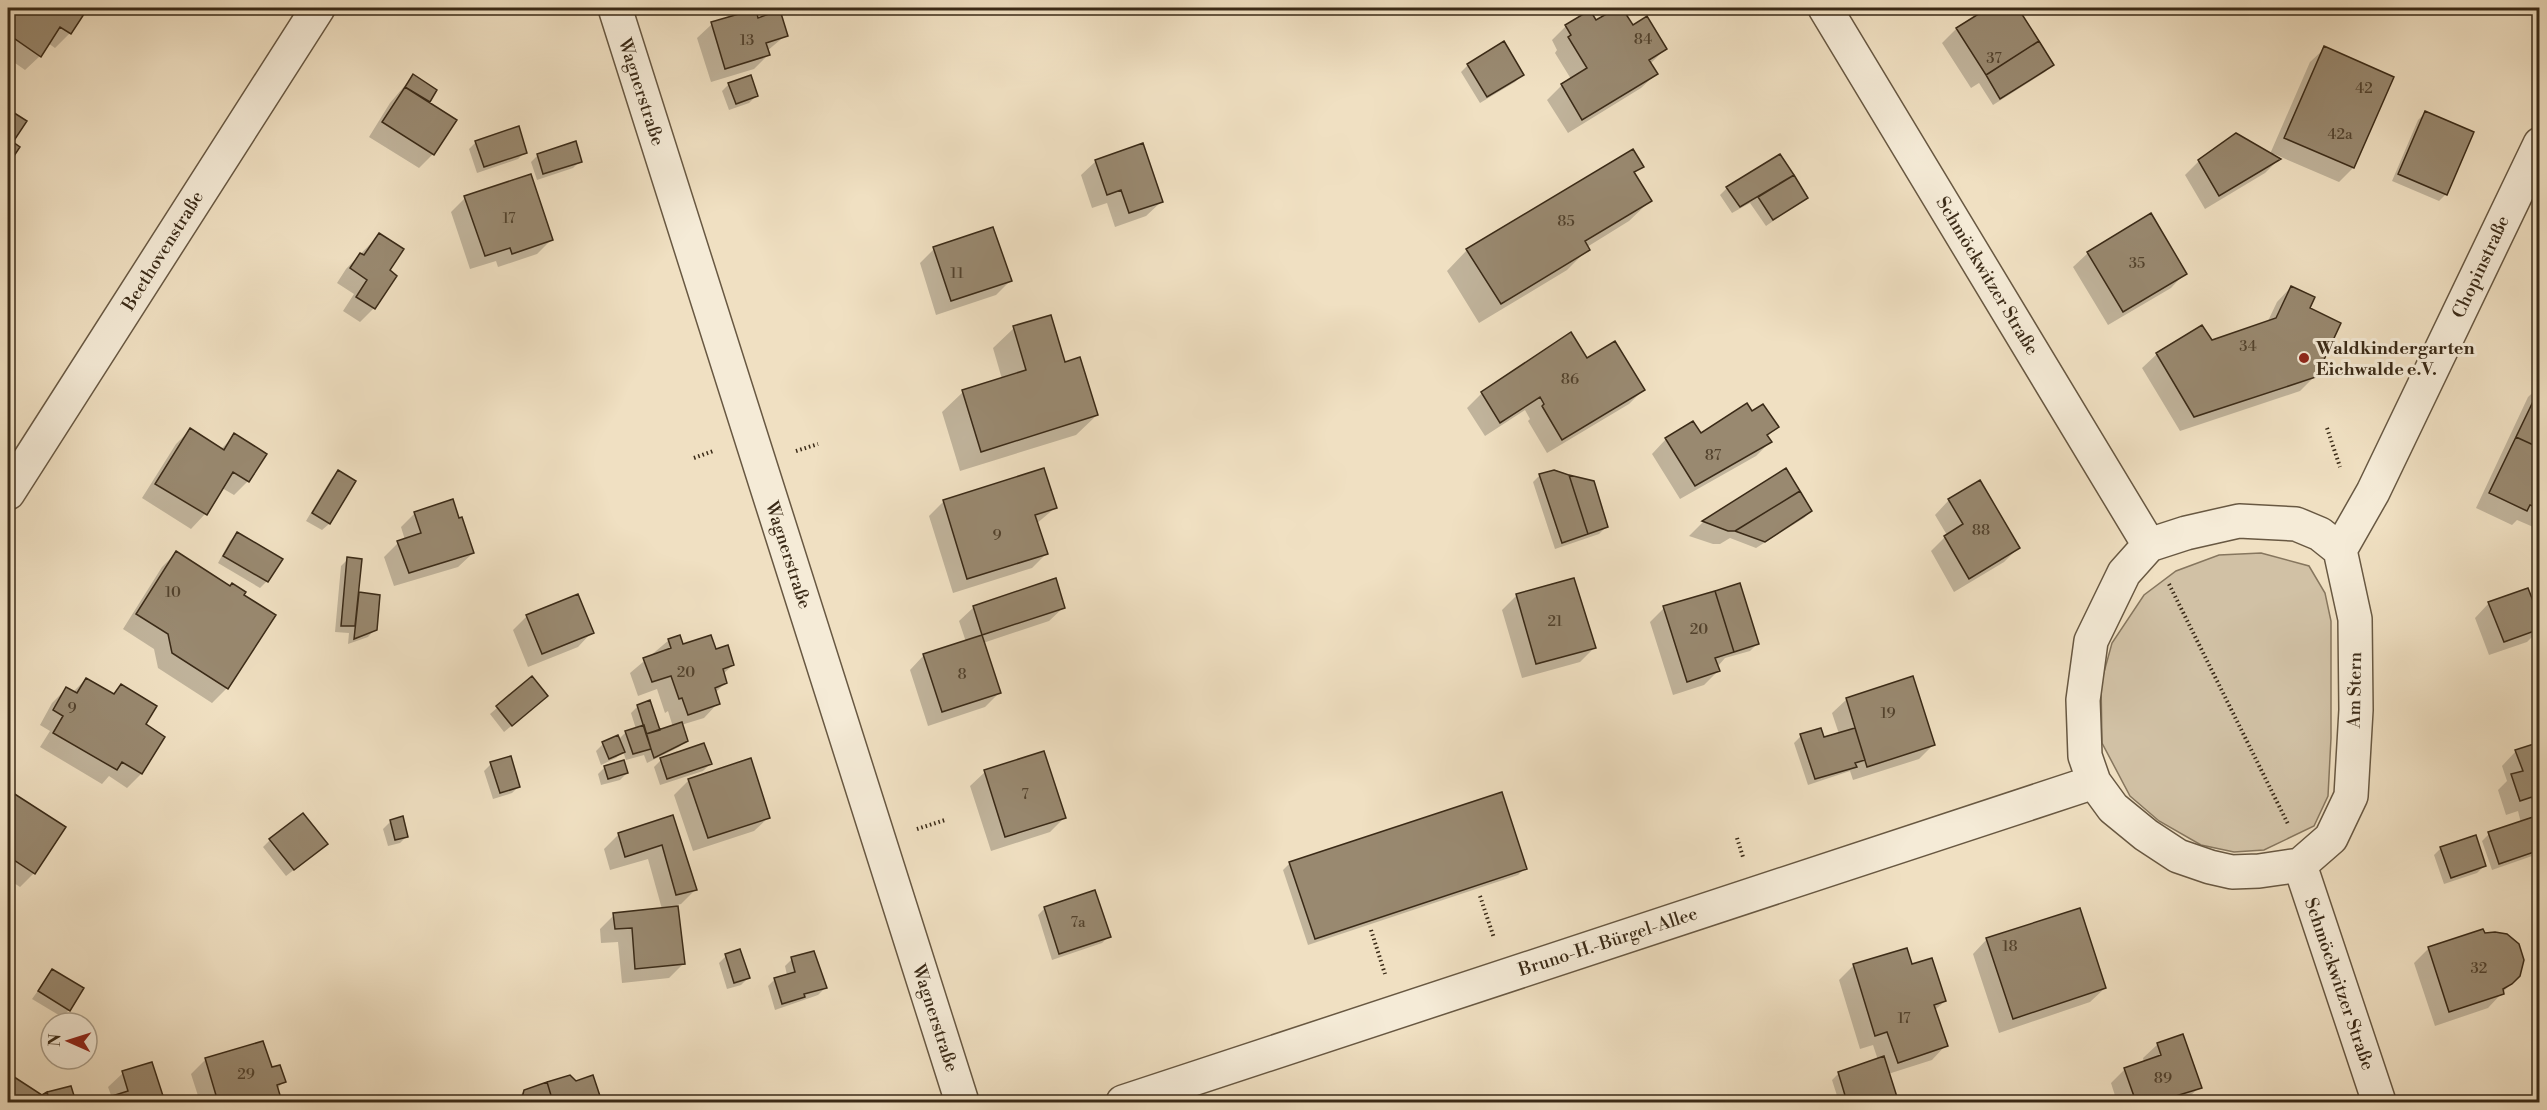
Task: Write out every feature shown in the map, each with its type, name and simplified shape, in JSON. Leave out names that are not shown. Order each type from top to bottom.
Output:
[{"type":"street","name":"Beethovenstraße","points":[[8,493],[318,8]]},
{"type":"street","name":"Wagnerstraße","points":[[615,8],[962,1102]]},
{"type":"street","name":"Schmöckwitzer Straße","points":[[1825,8],[2150,545]]},
{"type":"street","name":"Chopinstraße","points":[[2340,550],[2373,492],[2540,144]]},
{"type":"street","points":[[2300,865],[2259,872],[2232,872],[2178,856],[2146,835],[2113,808],[2094,782],[2085,756],[2083,700],[2091,641],[2124,573],[2150,545],[2186,533],[2239,521],[2296,524],[2320,534],[2340,550]]},
{"type":"street","name":"Am Stern","points":[[2300,865],[2331,838],[2351,796],[2356,710],[2355,619],[2340,550]]},
{"type":"street","name":"Bruno-H.-Bürgel-Allee","points":[[1123,1102],[2094,782]]},
{"type":"street","name":"Schmöckwitzer Straße","points":[[2300,865],[2379,1102]]},
{"type":"path","points":[[2150,545],[2292,832],[2300,865]]},
{"type":"shaded area","points":[[2261,553],[2309,566],[2325,593],[2331,621],[2331,738],[2328,796],[2314,826],[2264,850],[2234,852],[2201,845],[2159,821],[2130,796],[2102,743],[2101,683],[2112,643],[2144,595],[2176,571],[2219,555]]},
{"type":"building","points":[[8,8],[88,8],[71,34],[60,27],[41,57],[8,34]]},
{"type":"building","points":[[1617,8],[1622,8],[1633,25],[1647,16],[1667,49],[1649,60],[1658,74],[1582,120],[1561,84],[1587,68],[1568,37],[1571,35],[1565,25],[1590,10],[1596,20]]},
{"type":"building","points":[[1988,8],[2018,8],[2039,41],[1986,75],[1956,28]]},
{"type":"building","points":[[756,9],[758,18],[780,10],[788,36],[766,43],[770,55],[725,69],[711,22]]},
{"type":"building","points":[[1504,41],[1524,75],[1487,97],[1467,64]]},
{"type":"building","points":[[2039,41],[2054,65],[2000,99],[1986,75]]},
{"type":"building","points":[[2324,46],[2394,77],[2354,168],[2284,138]]},
{"type":"building","points":[[413,74],[437,90],[430,102],[405,87]]},
{"type":"building","points":[[751,75],[758,96],[736,104],[728,83]]},
{"type":"building","points":[[405,87],[457,120],[434,155],[382,122]]},
{"type":"building","points":[[8,109],[27,121],[13,142],[20,147],[8,165]]},
{"type":"building","points":[[2425,111],[2474,132],[2447,195],[2398,174]]},
{"type":"building","points":[[519,126],[527,153],[484,167],[475,141]]},
{"type":"building","points":[[2236,133],[2281,159],[2219,196],[2198,160]]},
{"type":"building","points":[[576,141],[582,162],[543,174],[537,154]]},
{"type":"building","points":[[1143,143],[1163,202],[1129,213],[1121,190],[1107,195],[1095,160]]},
{"type":"building","points":[[1633,149],[1644,167],[1634,172],[1652,201],[1585,241],[1590,250],[1501,304],[1466,249]]},
{"type":"building","points":[[1780,154],[1794,175],[1740,207],[1726,187]]},
{"type":"building","points":[[531,174],[553,240],[512,254],[510,248],[485,256],[464,196]]},
{"type":"building","points":[[1794,175],[1808,198],[1773,220],[1758,197]]},
{"type":"building","points":[[2151,213],[2187,274],[2123,312],[2087,252]]},
{"type":"building","points":[[993,227],[1012,281],[951,301],[933,247]]},
{"type":"building","points":[[379,233],[404,249],[390,270],[397,276],[375,309],[356,297],[367,280],[350,268],[360,253],[364,255]]},
{"type":"building","points":[[2291,286],[2315,297],[2310,308],[2341,323],[2316,377],[2194,417],[2156,353],[2202,325],[2212,340],[2276,318]]},
{"type":"building","points":[[1051,315],[1065,362],[1080,357],[1098,415],[981,452],[962,390],[1026,370],[1013,326]]},
{"type":"building","points":[[1571,332],[1587,358],[1615,341],[1645,390],[1562,440],[1542,406],[1544,404],[1540,397],[1500,423],[1481,392]]},
{"type":"building","points":[[2540,387],[2540,448],[2516,437]]},
{"type":"building","points":[[1747,403],[1752,411],[1763,404],[1779,427],[1767,435],[1772,442],[1695,486],[1665,438],[1693,421],[1701,433]]},
{"type":"building","points":[[190,428],[224,450],[234,433],[267,454],[249,482],[233,472],[207,515],[155,484]]},
{"type":"building","points":[[2516,437],[2540,448],[2540,509],[2530,505],[2527,511],[2489,493]]},
{"type":"building","points":[[1044,468],[1057,508],[1035,515],[1048,554],[967,579],[943,500]]},
{"type":"building","points":[[1786,468],[1800,491],[1735,531],[1728,531],[1702,521]]},
{"type":"building","points":[[338,470],[356,481],[330,524],[312,513]]},
{"type":"building","points":[[1554,470],[1569,475],[1588,534],[1562,543],[1539,474]]},
{"type":"building","points":[[1569,475],[1594,481],[1608,527],[1588,534]]},
{"type":"building","points":[[1980,480],[2020,548],[1969,579],[1944,536],[1963,524],[1948,499]]},
{"type":"building","points":[[1800,491],[1812,511],[1765,542],[1735,531]]},
{"type":"building","points":[[453,499],[459,518],[462,517],[474,553],[409,573],[397,541],[421,533],[414,512]]},
{"type":"building","points":[[237,532],[283,559],[268,582],[223,556]]},
{"type":"building","points":[[176,551],[230,586],[232,583],[246,592],[244,595],[276,615],[228,689],[172,653],[168,634],[136,614]]},
{"type":"building","points":[[347,557],[362,559],[355,626],[341,626]]},
{"type":"building","points":[[1056,578],[1065,608],[982,635],[973,606]]},
{"type":"building","points":[[1574,578],[1596,648],[1536,664],[1516,594]]},
{"type":"building","points":[[1740,583],[1759,644],[1734,652],[1715,591]]},
{"type":"building","points":[[2528,588],[2540,619],[2540,629],[2504,642],[2488,602]]},
{"type":"building","points":[[1715,591],[1734,652],[1715,658],[1720,671],[1687,682],[1663,606]]},
{"type":"building","points":[[359,592],[380,595],[377,630],[354,639]]},
{"type":"building","points":[[578,594],[594,633],[542,654],[526,615]]},
{"type":"building","points":[[680,635],[683,644],[711,635],[716,649],[728,645],[734,665],[723,669],[727,683],[715,688],[720,704],[688,715],[682,698],[679,699],[671,676],[652,682],[643,658],[671,648],[668,639]]},
{"type":"building","points":[[982,635],[1001,693],[942,712],[923,654]]},
{"type":"building","points":[[532,676],[548,696],[512,726],[496,706]]},
{"type":"building","points":[[1913,676],[1935,745],[1867,767],[1846,698]]},
{"type":"building","points":[[86,678],[114,694],[121,684],[157,706],[146,724],[165,737],[142,774],[122,762],[117,770],[53,733],[63,716],[53,710],[66,687],[77,693]]},
{"type":"building","points":[[650,700],[660,730],[646,734],[637,705]]},
{"type":"building","points":[[682,722],[688,741],[654,758],[646,734]]},
{"type":"building","points":[[644,725],[651,749],[633,754],[625,731]]},
{"type":"building","points":[[1821,728],[1824,737],[1855,728],[1865,760],[1855,763],[1857,767],[1815,779],[1800,734]]},
{"type":"building","points":[[618,735],[625,752],[609,759],[602,742]]},
{"type":"building","points":[[2540,742],[2540,818],[2538,818],[2532,797],[2520,801],[2511,774],[2523,771],[2515,750]]},
{"type":"building","points":[[704,743],[712,764],[667,779],[660,758]]},
{"type":"building","points":[[1044,751],[1066,818],[1005,837],[984,770]]},
{"type":"building","points":[[511,756],[520,787],[500,793],[490,762]]},
{"type":"building","points":[[751,758],[770,818],[708,838],[688,779]]},
{"type":"building","points":[[624,760],[628,773],[608,779],[604,766]]},
{"type":"building","points":[[10,791],[66,827],[35,874],[8,856],[8,795]]},
{"type":"building","points":[[1502,792],[1527,869],[1315,939],[1289,862]]},
{"type":"building","points":[[303,813],[328,844],[294,870],[269,839]]},
{"type":"building","points":[[673,815],[697,890],[676,895],[662,845],[625,857],[618,833]]},
{"type":"building","points":[[403,816],[408,837],[395,840],[390,820]]},
{"type":"building","points":[[2533,817],[2540,836],[2540,850],[2499,864],[2488,832]]},
{"type":"building","points":[[2476,835],[2486,866],[2451,878],[2440,847]]},
{"type":"building","points":[[1095,890],[1111,937],[1059,954],[1044,907]]},
{"type":"building","points":[[678,906],[685,964],[635,969],[632,928],[615,929],[613,913]]},
{"type":"building","points":[[2080,908],[2106,988],[2013,1019],[1986,938]]},
{"type":"building","points":[[2483,929],[2485,933],[2507,934],[2519,944],[2524,960],[2520,976],[2503,989],[2504,994],[2449,1012],[2428,947]]},
{"type":"building","points":[[1907,948],[1912,964],[1932,958],[1946,1001],[1934,1005],[1948,1046],[1898,1063],[1887,1032],[1875,1036],[1853,964]]},
{"type":"building","points":[[740,949],[750,978],[734,983],[725,954]]},
{"type":"building","points":[[814,951],[827,988],[804,994],[805,997],[782,1004],[774,978],[795,972],[791,957]]},
{"type":"building","points":[[52,969],[84,988],[70,1011],[38,991]]},
{"type":"building","points":[[2183,1034],[2202,1088],[2156,1102],[2136,1102],[2124,1068],[2161,1055],[2157,1043]]},
{"type":"building","points":[[263,1041],[272,1067],[280,1065],[286,1082],[277,1085],[282,1102],[218,1102],[205,1058]]},
{"type":"building","points":[[1884,1056],[1898,1100],[1847,1102],[1838,1072]]},
{"type":"building","points":[[152,1062],[165,1102],[93,1102],[128,1091],[122,1071]]},
{"type":"building","points":[[8,1073],[42,1095],[31,1102],[8,1102]]},
{"type":"building","points":[[570,1075],[576,1081],[593,1075],[602,1102],[553,1102],[547,1082]]},
{"type":"building","points":[[547,1082],[553,1102],[510,1102],[522,1098],[524,1090]]},
{"type":"building","points":[[71,1086],[76,1102],[50,1102],[47,1092]]},
{"type":"building","points":[[47,1092],[50,1102],[31,1102],[42,1095]]},
{"type":"place","name":"Waldkindergarten Eichwalde e.V.","points":[[2304,358]]}]
